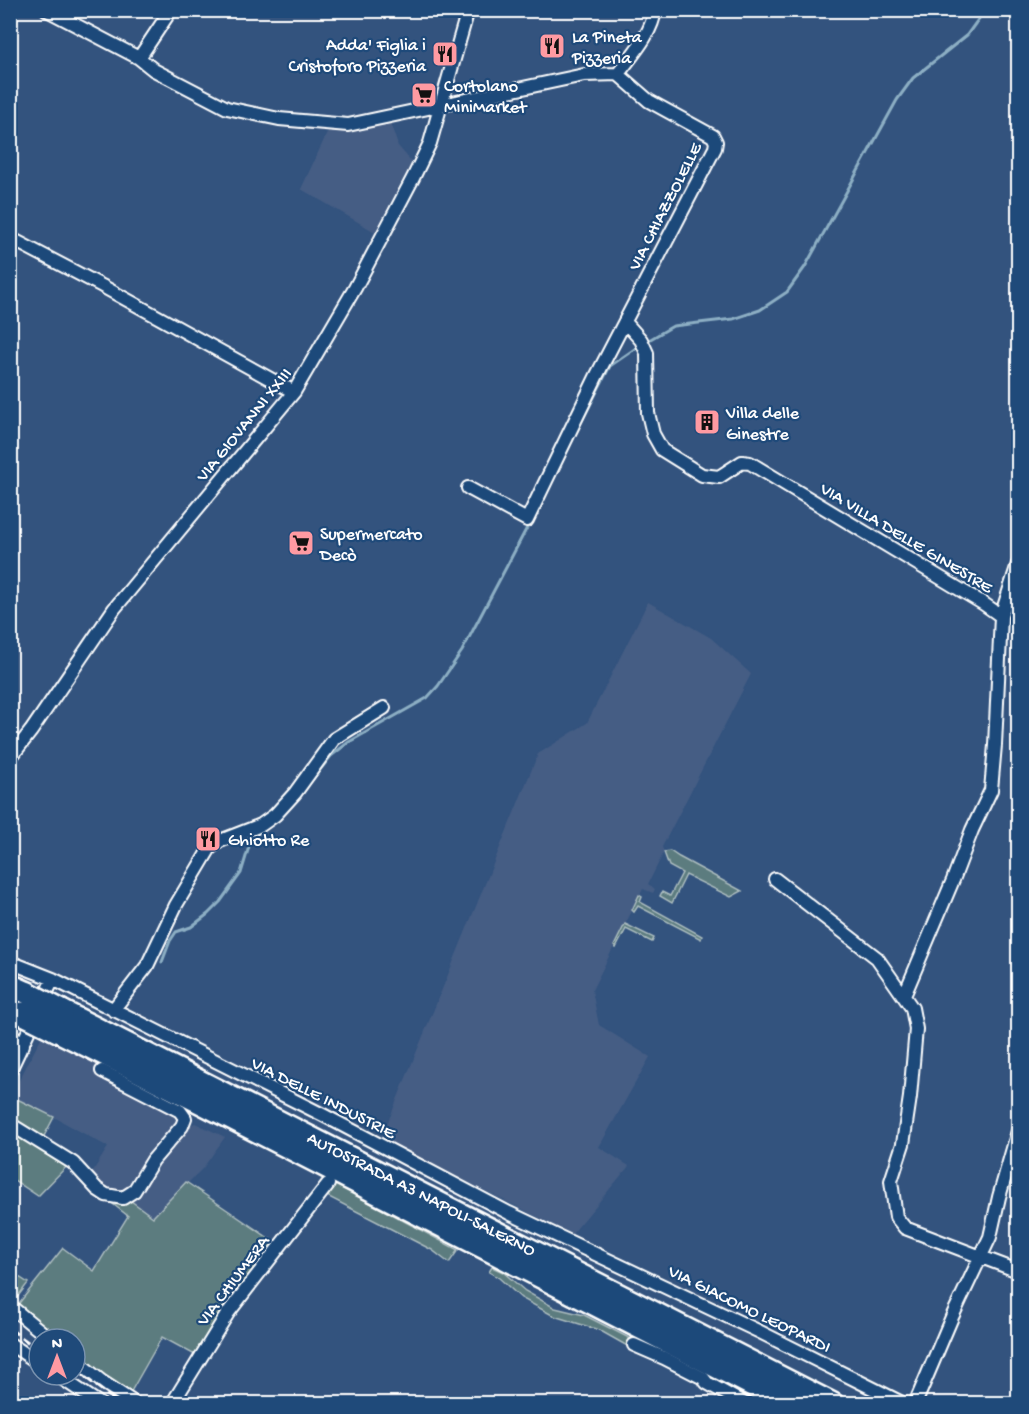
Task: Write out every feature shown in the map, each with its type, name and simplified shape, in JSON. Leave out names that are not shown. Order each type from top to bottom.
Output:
[{"type":"highway","name":"AUTOSTRADA A3 NAPOLI-SALERNO","points":[[18,1000],[833,1404]]},
{"type":"highway","name":"AUTOSTRADA A3 NAPOLI-SALERNO","points":[[58,1020],[208,1106],[789,1404]]},
{"type":"street","points":[[47,10],[139,58],[154,70],[227,108],[279,119],[348,125],[584,75],[618,74],[638,48],[654,19],[655,10]]},
{"type":"street","points":[[139,58],[171,10]]},
{"type":"street","name":"VIA GIOVANNI XXIII","points":[[10,758],[32,730],[114,609],[294,392],[355,288],[430,142],[468,10]]},
{"type":"street","name":"VIA CHIAZZOLELLE","points":[[468,488],[527,520],[597,375],[715,148],[716,142],[710,134],[649,101],[618,74]]},
{"type":"street","points":[[10,238],[294,392]]},
{"type":"street","name":"VIA VILLA DELLE GINESTRE","points":[[625,322],[643,343],[647,360],[648,413],[653,434],[663,450],[702,475],[719,477],[742,462],[750,463],[1001,616],[991,790],[972,830],[904,996]]},
{"type":"street","points":[[1001,616],[1018,564]]},
{"type":"street","points":[[113,1010],[147,966],[176,905],[210,848],[220,841],[261,825],[275,815],[295,793],[334,739],[384,708]]},
{"type":"street","points":[[775,879],[877,958],[915,1016],[916,1029],[906,1130],[891,1181],[896,1217],[905,1228],[1018,1271]]},
{"type":"street","points":[[10,962],[53,979],[10,1070]]},
{"type":"street","name":"VIA DELLE INDUSTRIE","points":[[53,979],[579,1246]]},
{"type":"street","points":[[10,1033],[22,1045]]},
{"type":"street","points":[[10,1124],[64,1156],[106,1195],[123,1198],[130,1195],[153,1160],[182,1126],[185,1118],[180,1111],[102,1071]]},
{"type":"street","points":[[915,1404],[952,1317],[990,1237],[1018,1131]]},
{"type":"street","name":"VIA CHIUMERA","points":[[172,1404],[228,1313],[328,1184]]},
{"type":"street","name":"VIA GIACOMO LEOPARDI","points":[[579,1246],[904,1404]]},
{"type":"street","points":[[10,1306],[35,1327]]},
{"type":"street","points":[[10,1344],[27,1355]]},
{"type":"street","points":[[634,1345],[703,1378],[707,1383],[745,1404]]},
{"type":"street","points":[[87,1370],[136,1404]]},
{"type":"street","points":[[75,1387],[100,1404]]},
{"type":"shaded area","points":[[390,121],[398,146],[412,162],[375,232],[301,189],[329,129],[355,130]]},
{"type":"shaded area","points":[[648,602],[711,638],[751,674],[662,847],[664,852],[648,884],[655,889],[653,893],[643,889],[592,990],[599,1025],[650,1057],[599,1147],[629,1166],[572,1234],[381,1139],[538,754],[587,723]]},
{"type":"shaded area","points":[[41,1038],[99,1065],[97,1072],[169,1109],[177,1117],[178,1122],[130,1191],[121,1194],[104,1191],[90,1176],[108,1147],[11,1096]]},
{"type":"shaded area","points":[[195,1123],[225,1137],[203,1168],[153,1218],[131,1201],[186,1127]]},
{"type":"green space","points":[[670,851],[742,891],[731,897],[686,875],[672,903],[660,896],[662,892],[670,896],[682,873],[669,866],[664,852]]},
{"type":"green space","points":[[639,895],[642,897],[640,902],[702,936],[701,939],[638,906],[634,912],[632,910]]},
{"type":"green space","points":[[625,924],[654,938],[652,942],[626,929],[616,948],[614,946]]},
{"type":"green space","points":[[11,1096],[54,1117],[43,1138],[11,1119]]},
{"type":"green space","points":[[10,1129],[69,1164],[38,1196],[11,1178]]},
{"type":"green space","points":[[186,1182],[276,1243],[195,1355],[162,1337],[129,1395],[87,1365],[87,1327],[40,1327],[16,1307],[63,1248],[94,1271],[128,1216],[109,1201],[121,1203],[131,1201],[153,1217]]},
{"type":"green space","points":[[333,1183],[458,1250],[449,1263],[432,1250],[325,1195]]},
{"type":"green space","points":[[492,1267],[503,1272],[525,1291],[555,1308],[584,1315],[633,1340],[631,1348],[599,1330],[554,1316],[521,1298],[489,1272]]},
{"type":"green space","points":[[10,1271],[28,1283],[12,1304],[11,1303]]},
{"type":"green space","points":[[10,1390],[32,1403],[11,1403]]},
{"type":"waterway","points":[[647,341],[673,326],[733,319],[760,310],[787,292],[805,267],[897,100],[913,78],[967,35],[985,10]]},
{"type":"waterway","points":[[562,460],[610,366],[639,346]]},
{"type":"waterway","points":[[308,785],[331,756],[349,742],[427,698],[438,686],[462,651],[530,522]]},
{"type":"waterway","points":[[162,962],[176,932],[191,927],[220,902],[241,873],[251,840],[259,832]]},
{"type":"railway","points":[[10,1329],[27,1341]]},
{"type":"railway","points":[[87,1379],[119,1404]]},
{"type":"place","name":"La Pineta Pizzeria","points":[[552,46]]},
{"type":"place","name":"Adda' Figlia i Cristoforo Pizzeria","points":[[445,54]]},
{"type":"place","name":"Cortolano MiniMarket","points":[[424,95]]},
{"type":"place","name":"Villa delle Ginestre","points":[[707,422]]},
{"type":"place","name":"Supermercato Decò","points":[[301,543]]},
{"type":"place","name":"Ghiotto Re","points":[[208,839]]}]
